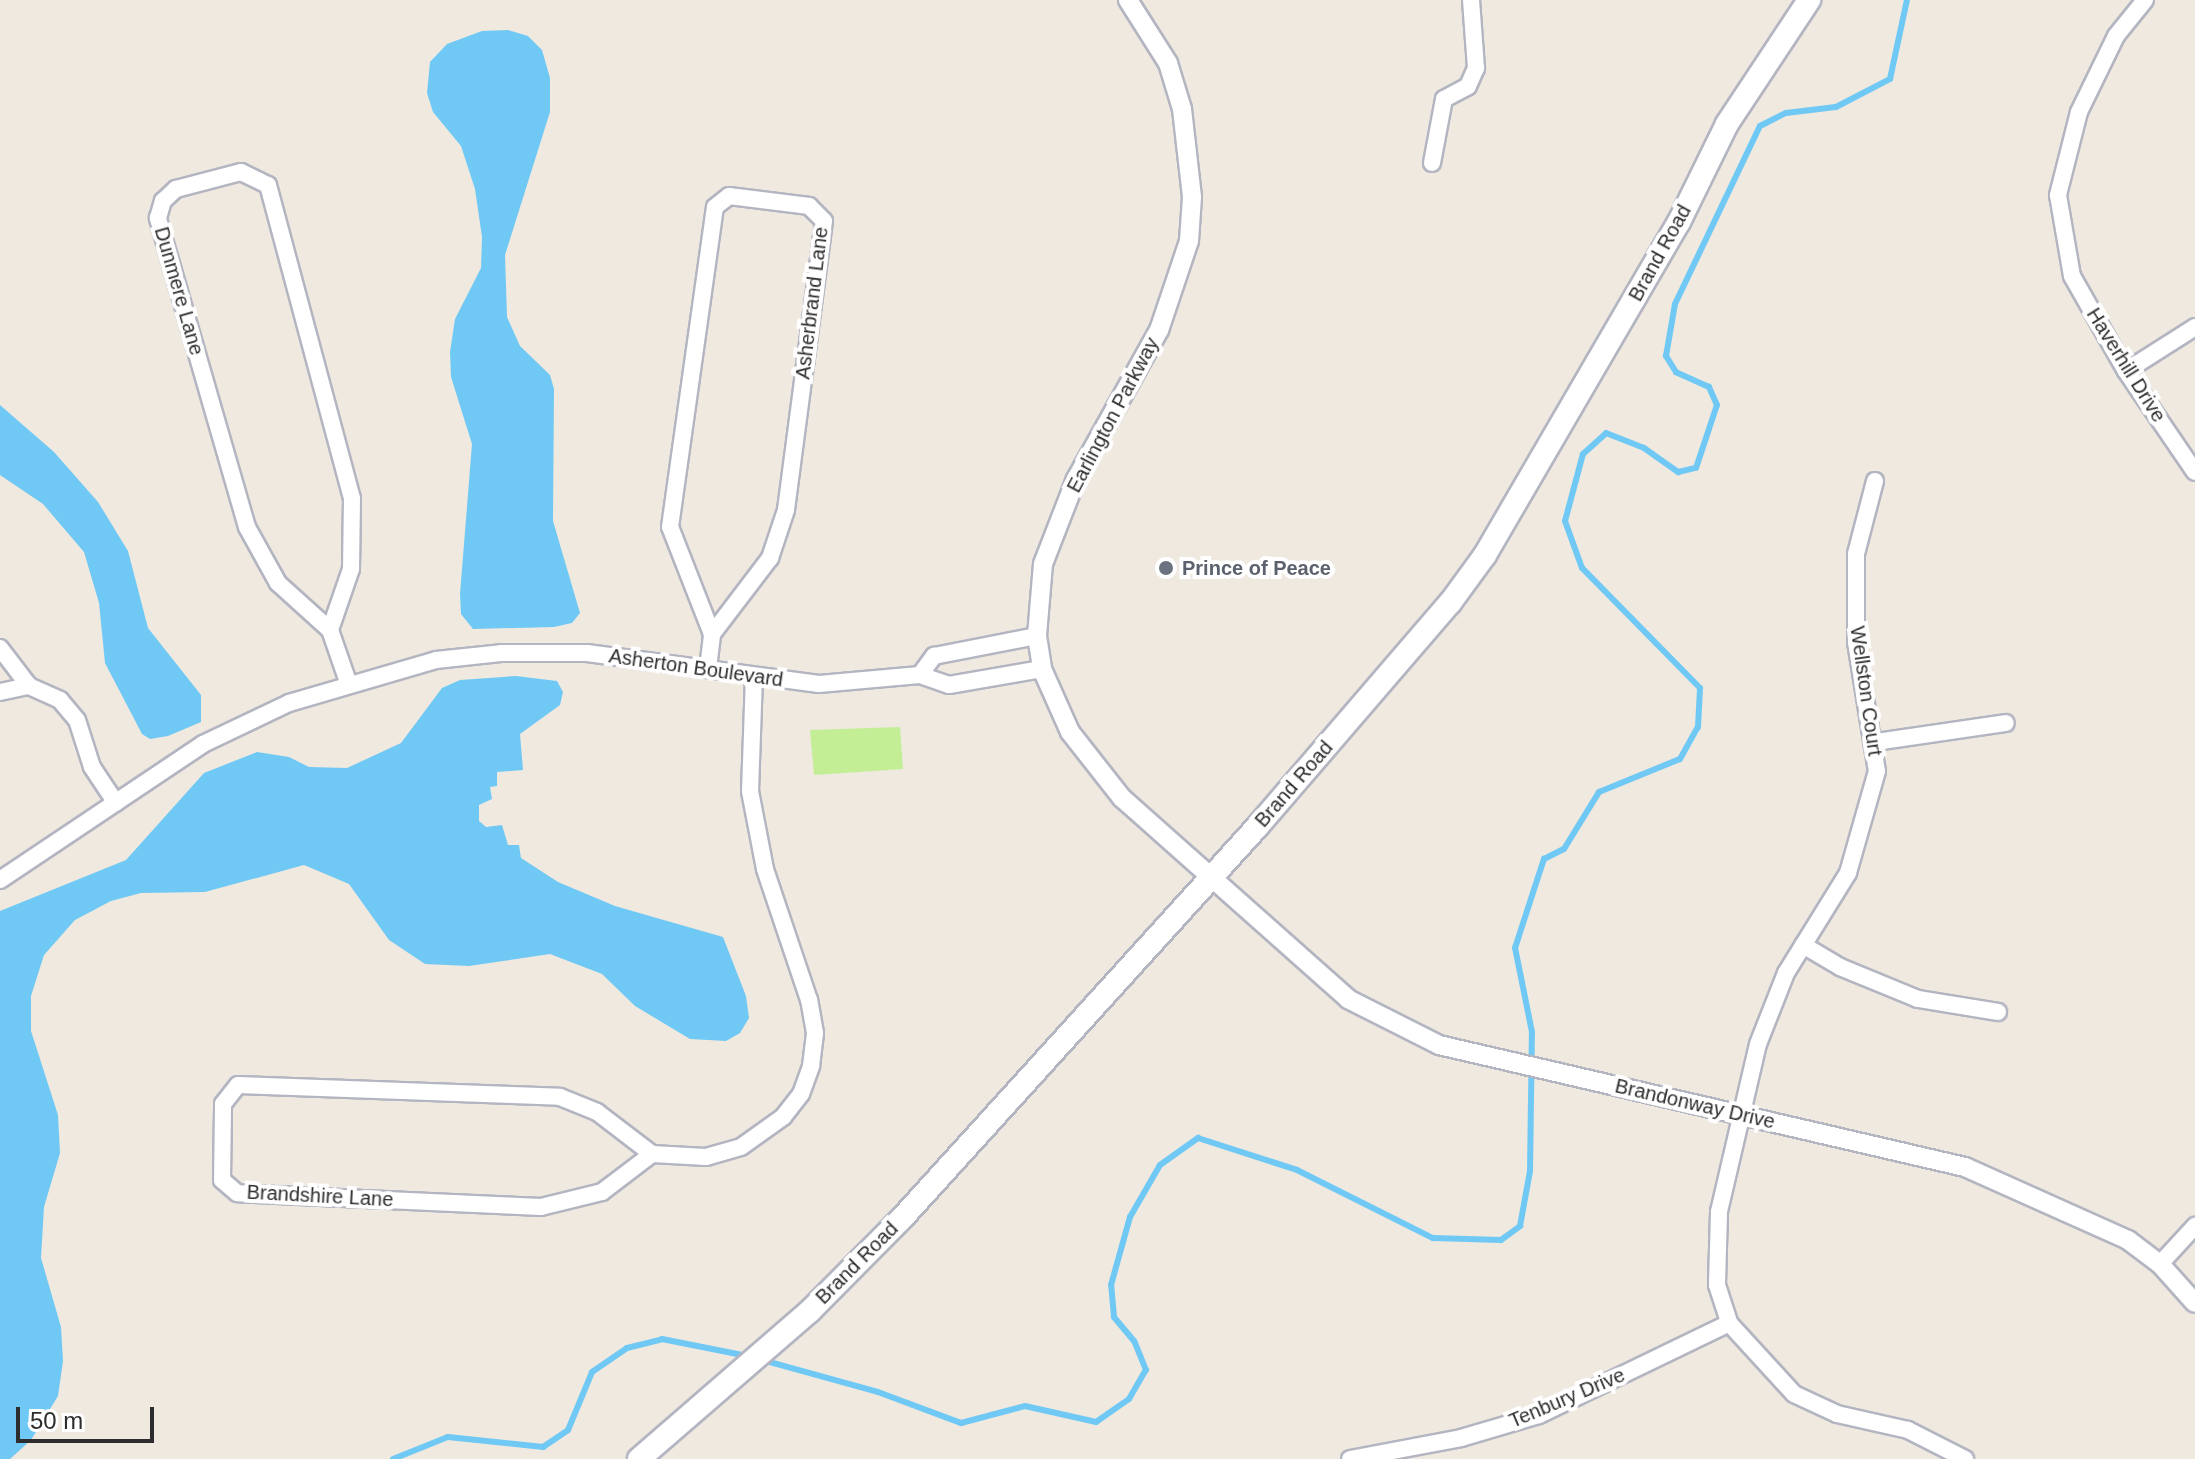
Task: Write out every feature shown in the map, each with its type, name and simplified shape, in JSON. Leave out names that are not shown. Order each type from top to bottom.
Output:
[{"type":"main road","name":"Brand Road","points":[[639,1459],[786,1332],[985,1130],[1440,615],[1485,555],[1679,222],[1727,124],[1809,0]]},
{"type":"street","name":"Earlington Parkway","points":[[1128,0],[1168,63],[1182,109],[1192,197],[1189,241],[1159,330],[1076,479],[1043,564],[1037,636],[1042,669],[1070,732],[1122,798],[1210,878]]},
{"type":"street","points":[[1432,163],[1444,99],[1468,86],[1476,68],[1471,0]]},
{"type":"street","name":"Haverhill Drive","points":[[2145,0],[2116,36],[2079,112],[2058,195],[2072,276],[2126,371],[2195,472]]},
{"type":"street","name":"Dunmere Lane","points":[[330,630],[351,569],[352,498],[268,185],[256,175],[241,172],[176,189],[163,201],[158,218],[247,527],[278,583],[330,630],[348,682]]},
{"type":"street","name":"Asherbrand Lane","points":[[708,668],[712,634],[670,527],[715,207],[729,196],[809,206],[824,221],[786,510],[770,558],[712,634]]},
{"type":"street","points":[[2126,371],[2195,327]]},
{"type":"street","name":"Wellston Court","points":[[1729,1323],[1717,1285],[1719,1212],[1758,1044],[1786,973],[1848,873],[1877,771],[1876,742],[1856,642],[1856,554],[1875,481]]},
{"type":"street","points":[[920,675],[934,656],[1037,636]]},
{"type":"street","points":[[0,648],[29,686],[60,700],[77,720],[92,767],[116,803]]},
{"type":"street","name":"Asherton Boulevard","points":[[0,880],[203,744],[289,703],[348,682],[436,660],[501,653],[587,653],[819,684],[920,675],[949,685],[1042,669]]},
{"type":"street","points":[[652,1154],[706,1157],[741,1147],[783,1117],[801,1094],[811,1066],[815,1033],[809,1000],[765,869],[750,791],[754,676]]},
{"type":"street","points":[[0,692],[29,686]]},
{"type":"street","points":[[1876,742],[2006,723]]},
{"type":"street","name":"Brandonway Drive","points":[[1210,878],[1348,999],[1439,1045],[1965,1167],[2128,1240],[2160,1264],[2195,1303]]},
{"type":"street","points":[[1803,945],[1840,967],[1918,999],[1998,1012]]},
{"type":"street","name":"Brandshire Lane","points":[[238,1085],[560,1097],[597,1112],[652,1154],[602,1192],[541,1207],[237,1193],[222,1180],[223,1104],[238,1085]]},
{"type":"street","points":[[2160,1264],[2195,1226]]},
{"type":"street","points":[[1729,1323],[1794,1394],[1837,1414],[1908,1430],[1965,1459]]},
{"type":"street","name":"Tenbury Drive","points":[[1350,1459],[1461,1438],[1539,1415],[1729,1323]]},
{"type":"green space","points":[[900,727],[903,769],[814,775],[810,730]]},
{"type":"water","points":[[508,30],[528,36],[542,50],[550,78],[550,112],[505,255],[507,317],[520,346],[550,375],[554,389],[553,521],[580,613],[572,623],[554,627],[473,629],[461,614],[460,594],[472,444],[451,377],[450,352],[455,319],[481,268],[482,237],[475,189],[461,146],[433,112],[427,93],[430,62],[447,44],[482,31]]},
{"type":"water","points":[[0,405],[54,452],[98,502],[128,551],[148,628],[201,695],[201,722],[168,736],[150,739],[142,734],[105,663],[99,603],[84,552],[43,504],[0,475]]},
{"type":"water","points":[[516,676],[557,681],[563,692],[560,705],[520,734],[523,770],[497,772],[497,786],[490,787],[492,799],[479,805],[479,821],[486,827],[502,825],[508,845],[519,845],[521,858],[558,882],[615,906],[723,937],[746,996],[749,1018],[740,1033],[726,1041],[690,1039],[635,1006],[602,974],[550,954],[469,966],[425,964],[389,940],[349,884],[304,865],[205,892],[141,893],[111,901],[75,920],[44,955],[31,996],[31,1031],[58,1115],[60,1153],[44,1207],[41,1258],[61,1327],[63,1361],[58,1396],[31,1440],[10,1459],[0,1459],[0,911],[126,860],[204,773],[257,752],[289,757],[309,767],[347,768],[401,743],[442,688],[460,680]]},
{"type":"waterway","points":[[762,1360],[878,1392],[961,1423],[1025,1406],[1096,1422],[1129,1399],[1146,1370],[1134,1341],[1114,1317],[1111,1285],[1130,1217],[1160,1165],[1198,1138],[1297,1170],[1433,1238],[1501,1240],[1520,1226],[1530,1171],[1532,1032],[1515,948],[1544,859],[1564,849],[1599,792],[1680,759],[1698,727],[1700,688],[1582,568],[1565,521],[1583,454],[1606,433],[1644,448],[1678,472],[1696,468],[1717,405],[1709,387],[1676,372],[1666,356],[1675,304],[1760,126],[1786,113],[1836,107],[1890,79],[1907,0]]},
{"type":"waterway","points":[[393,1459],[448,1437],[543,1447],[568,1430],[592,1372],[627,1348],[662,1339],[747,1356]]},
{"type":"place","name":"Prince of Peace","points":[[1166,568]]}]
